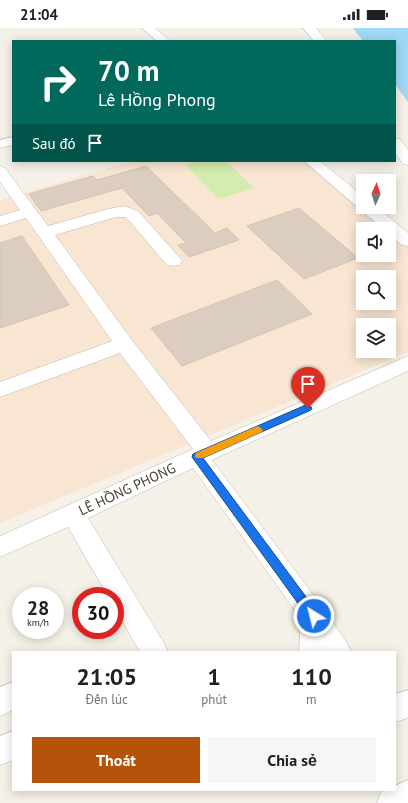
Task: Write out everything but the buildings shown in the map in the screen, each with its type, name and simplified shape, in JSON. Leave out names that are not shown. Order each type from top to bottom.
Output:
[{"type":"street","points":[[148,28],[163,40]]},
{"type":"street","points":[[309,28],[320,40]]},
{"type":"street","points":[[0,144],[12,141]]},
{"type":"street","points":[[396,143],[408,161]]},
{"type":"street","points":[[312,162],[356,198]]},
{"type":"street","points":[[0,171],[124,344],[337,651]]},
{"type":"street","points":[[44,233],[114,212],[124,211],[132,214],[173,261]]},
{"type":"street","points":[[0,221],[29,212]]},
{"type":"street","points":[[375,214],[408,241]]},
{"type":"street","points":[[0,390],[124,344]]},
{"type":"street","name":"LÊ HỒNG PHONG","points":[[0,547],[408,363]]},
{"type":"street","points":[[73,514],[155,651]]},
{"type":"street","points":[[312,651],[314,616]]},
{"type":"street","points":[[0,702],[12,696]]},
{"type":"street","points":[[396,708],[408,704]]},
{"type":"street","points":[[0,751],[12,745]]},
{"type":"street","points":[[392,803],[408,794]]},
{"type":"shaded area","points":[[129,162],[316,162],[356,200],[356,214],[373,214],[385,222],[356,222],[356,262],[396,262],[396,230],[408,238],[408,352],[396,357],[396,318],[356,318],[356,358],[394,358],[0,523],[0,200]]},
{"type":"green space","points":[[195,162],[227,162],[254,188],[218,199],[185,165]]},
{"type":"water","points":[[353,28],[408,28],[408,102],[396,85],[396,40],[362,40]]},
{"type":"slow traffic","points":[[200,456],[258,430]]},
{"type":"route","points":[[308,408],[196,457],[314,616]]}]
